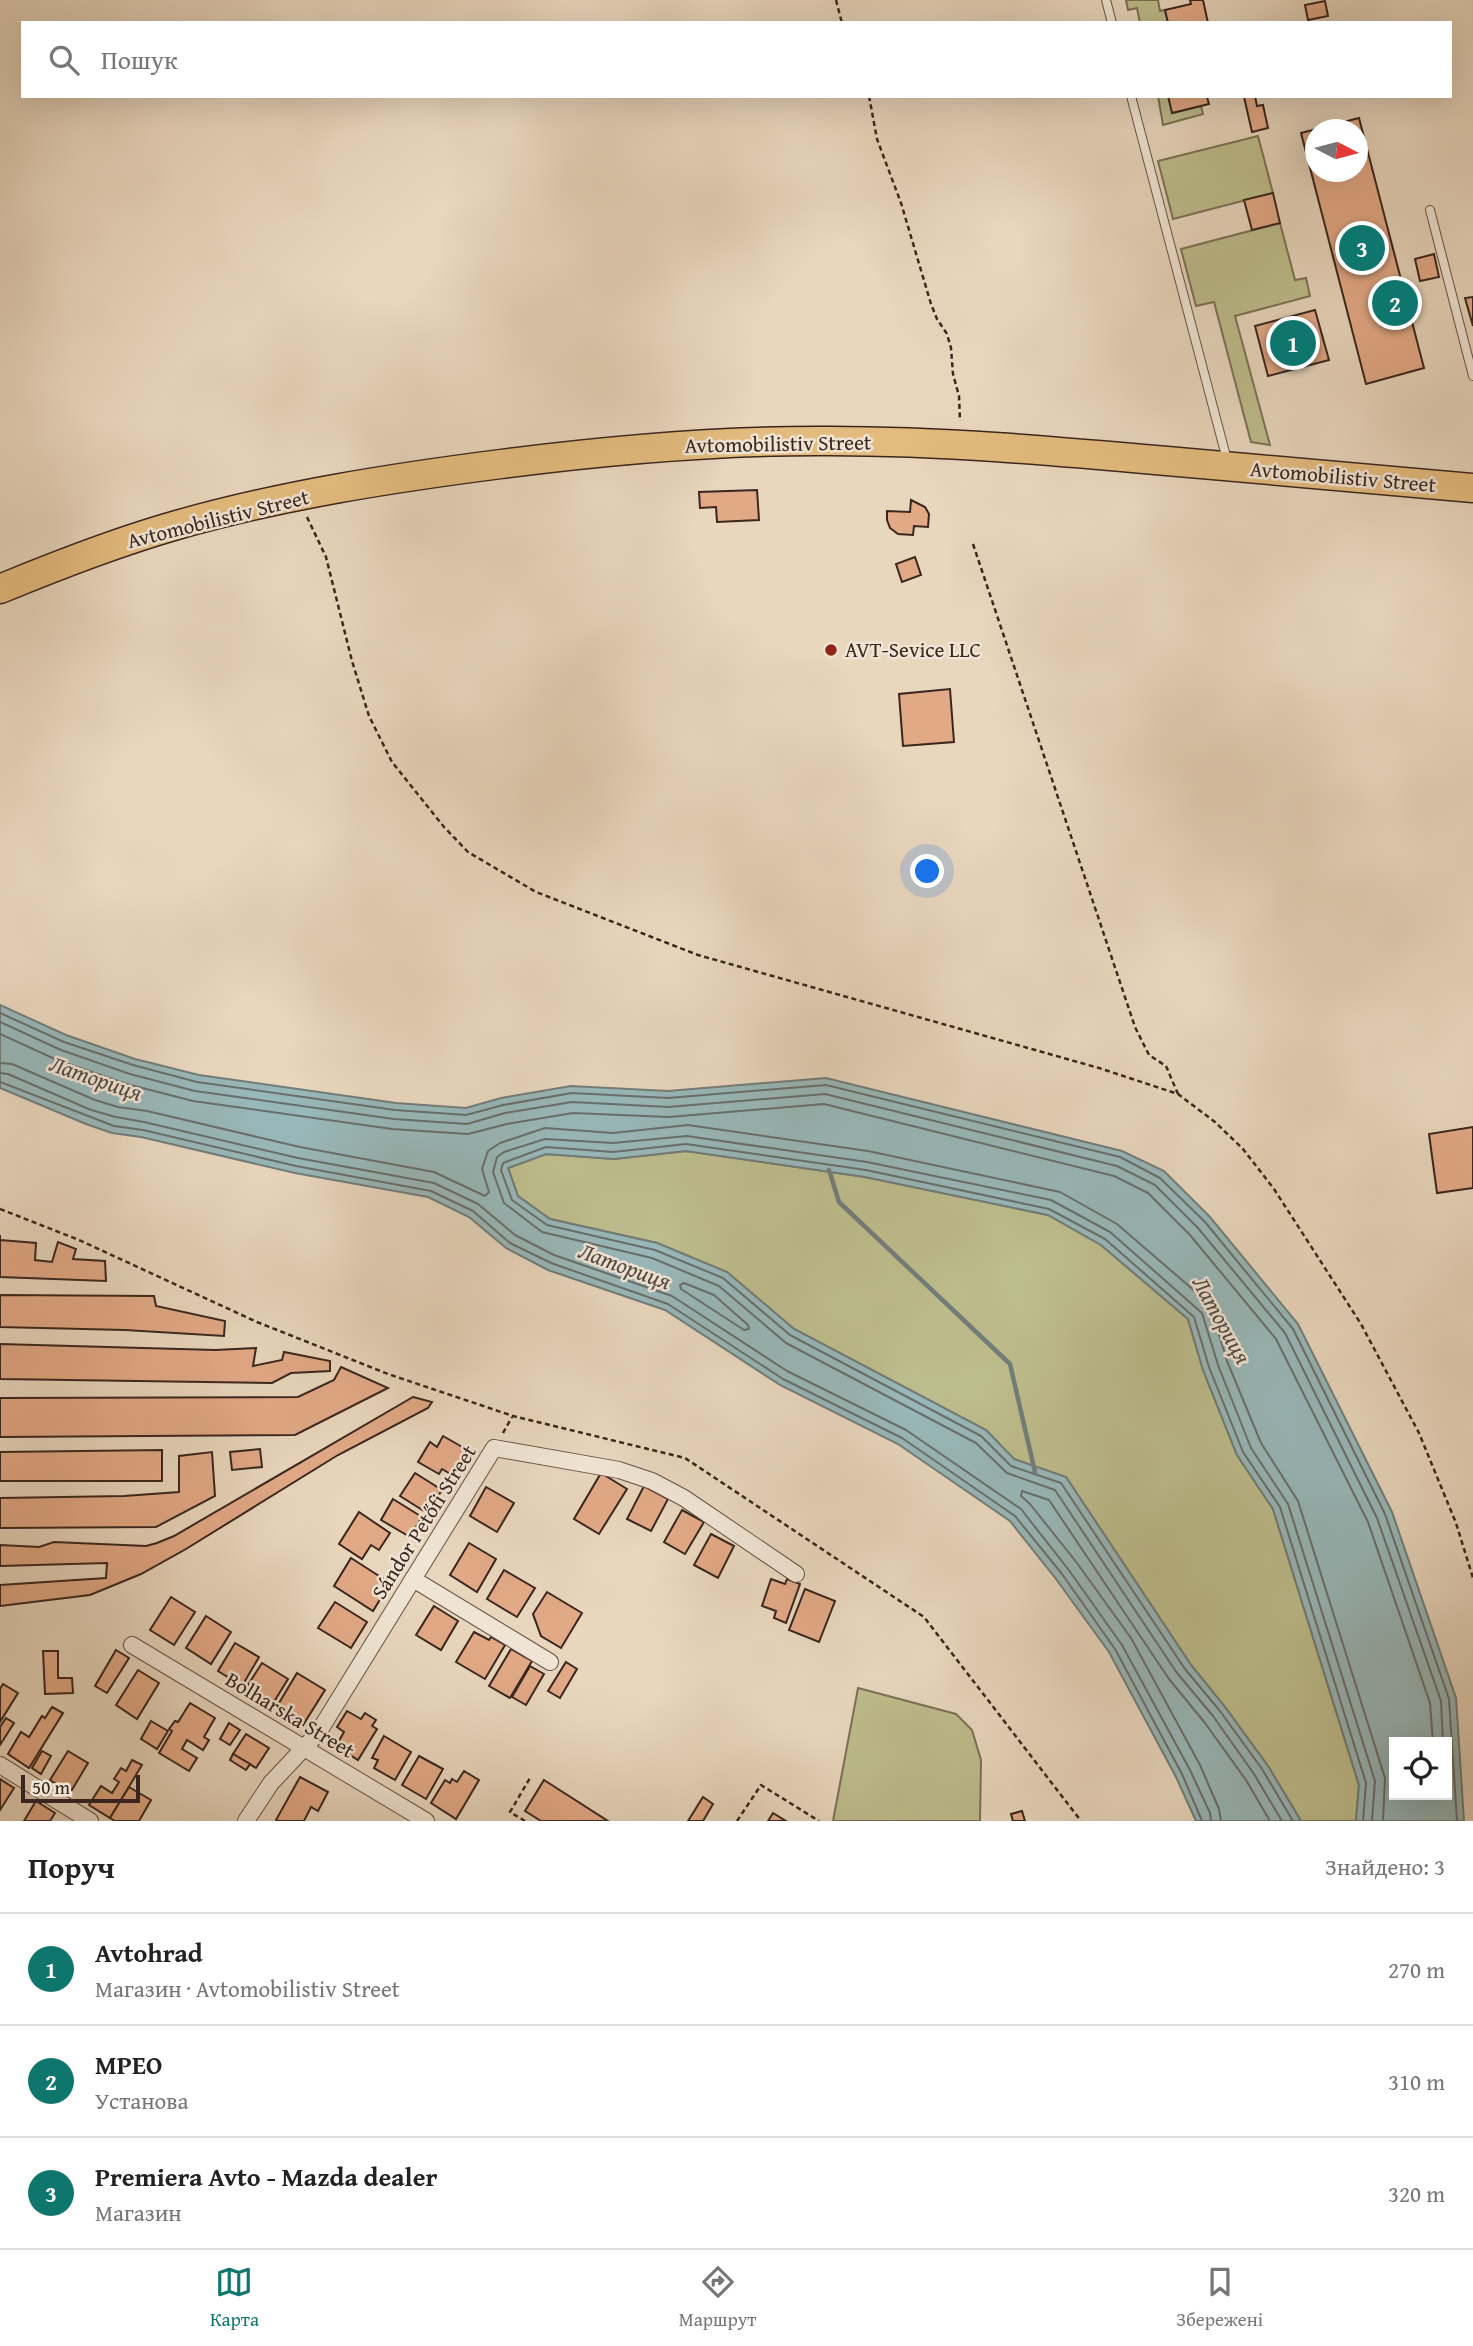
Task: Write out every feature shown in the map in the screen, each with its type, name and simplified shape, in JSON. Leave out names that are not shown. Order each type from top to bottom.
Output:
[{"type":"highway","name":"Avtomobilistiv Street","points":[[0,589],[92,553],[176,526],[301,497],[429,473],[607,450],[699,443],[831,441],[964,445],[1473,488]]},
{"type":"street","name":"Sándor Petőfi Street","points":[[246,1821],[271,1783],[318,1733],[494,1448],[619,1470],[652,1481],[684,1498],[796,1574]]},
{"type":"street","points":[[413,1579],[550,1662]]},
{"type":"street","name":"Bolharska Street","points":[[132,1645],[426,1821]]},
{"type":"street","points":[[0,1765],[90,1821]]},
{"type":"lane","points":[[1106,0],[1111,21]]},
{"type":"lane","points":[[1133,98],[1229,467]]},
{"type":"lane","points":[[1430,210],[1473,376]]},
{"type":"path","points":[[835,0],[841,21]]},
{"type":"path","points":[[869,98],[877,139],[901,204],[931,304],[947,334],[959,396],[964,445]]},
{"type":"path","points":[[301,497],[309,522],[326,557],[369,716],[392,762],[444,827],[468,852],[536,892],[698,955],[1099,1068],[1178,1094],[1215,1122],[1244,1149],[1274,1189],[1361,1324],[1419,1433],[1456,1523],[1473,1578]]},
{"type":"path","points":[[973,544],[1135,1027],[1149,1055],[1166,1066],[1178,1094]]},
{"type":"path","points":[[494,1448],[513,1416]]},
{"type":"path","points":[[525,1821],[510,1812],[530,1778]]},
{"type":"path","points":[[737,1821],[761,1785],[819,1821]]},
{"type":"shaded area","points":[[1126,0],[1158,0],[1160,11],[1165,10],[1168,21],[1140,21],[1137,8],[1128,10]]},
{"type":"shaded area","points":[[1158,98],[1169,98],[1173,113],[1201,106],[1203,114],[1163,125]]},
{"type":"shaded area","points":[[1258,136],[1273,193],[1173,219],[1158,161]]},
{"type":"shaded area","points":[[1280,223],[1295,280],[1306,278],[1310,296],[1235,316],[1270,445],[1251,442],[1214,302],[1196,306],[1181,249]]},
{"type":"shaded area","points":[[686,1151],[865,1177],[1048,1215],[1101,1245],[1188,1319],[1203,1370],[1237,1455],[1273,1509],[1359,1785],[1356,1821],[1301,1821],[1268,1766],[1191,1665],[1066,1477],[1014,1459],[986,1430],[794,1329],[727,1272],[657,1243],[550,1219],[518,1196],[508,1168],[546,1154],[614,1159]]},
{"type":"shaded area","points":[[858,1688],[956,1714],[972,1730],[981,1760],[980,1821],[833,1821]]},
{"type":"water","points":[[0,1005],[66,1035],[135,1059],[199,1075],[396,1103],[466,1108],[501,1098],[571,1086],[668,1091],[826,1078],[1122,1151],[1164,1171],[1210,1217],[1298,1324],[1392,1512],[1456,1698],[1464,1821],[1356,1821],[1359,1785],[1273,1509],[1237,1455],[1203,1370],[1188,1319],[1101,1245],[1048,1215],[865,1177],[686,1151],[614,1159],[546,1154],[508,1168],[518,1196],[550,1219],[657,1243],[727,1272],[794,1329],[986,1430],[1014,1459],[1066,1477],[1191,1665],[1268,1766],[1301,1821],[1196,1821],[1176,1777],[1109,1652],[1010,1521],[898,1444],[780,1385],[665,1310],[548,1270],[506,1248],[469,1217],[428,1197],[295,1173],[141,1137],[112,1133],[0,1088]]},
{"type":"building","points":[[1190,0],[1203,0],[1208,21],[1168,21],[1165,10],[1191,4]]},
{"type":"building","points":[[1325,1],[1328,16],[1308,20],[1305,5]]},
{"type":"building","points":[[1168,98],[1207,98],[1209,104],[1172,113]]},
{"type":"building","points":[[1244,98],[1255,98],[1257,106],[1263,105],[1268,128],[1252,132]]},
{"type":"building","points":[[1305,132],[1305,148],[1301,133]]},
{"type":"building","points":[[1368,153],[1424,368],[1366,384],[1314,182],[1368,182]]},
{"type":"building","points":[[1273,193],[1280,223],[1252,230],[1244,200]]},
{"type":"building","points":[[1434,254],[1439,277],[1420,281],[1415,259]]},
{"type":"building","points":[[1473,297],[1473,326],[1465,298]]},
{"type":"building","points":[[1315,310],[1329,360],[1268,376],[1255,326]]},
{"type":"building","points":[[757,490],[759,520],[717,522],[716,507],[700,508],[699,492]]},
{"type":"building","points":[[911,500],[925,507],[929,514],[928,527],[914,526],[913,535],[898,534],[890,528],[887,511],[910,512]]},
{"type":"building","points":[[915,557],[921,575],[902,582],[896,564]]},
{"type":"building","points":[[950,689],[954,742],[903,746],[899,694]]},
{"type":"building","points":[[1473,1127],[1473,1188],[1437,1193],[1429,1134]]},
{"type":"building","points":[[0,1240],[36,1243],[35,1260],[52,1262],[58,1242],[76,1249],[73,1259],[105,1261],[106,1281],[0,1277]]},
{"type":"building","points":[[0,1295],[154,1296],[156,1306],[225,1321],[224,1336],[0,1327]]},
{"type":"building","points":[[0,1344],[215,1350],[256,1348],[253,1366],[282,1360],[284,1352],[330,1361],[330,1371],[291,1373],[272,1383],[0,1379]]},
{"type":"building","points":[[341,1367],[388,1388],[295,1435],[0,1437],[0,1398],[298,1397],[334,1380]]},
{"type":"building","points":[[413,1397],[432,1402],[428,1408],[338,1455],[141,1574],[90,1595],[0,1606],[0,1585],[106,1578],[107,1563],[0,1566],[0,1545],[39,1547],[54,1542],[146,1546],[157,1543],[174,1536]]},
{"type":"building","points":[[443,1436],[471,1452],[454,1476],[442,1469],[439,1474],[418,1462],[430,1442],[437,1447]]},
{"type":"building","points":[[260,1449],[262,1467],[232,1470],[230,1452]]},
{"type":"building","points":[[162,1450],[162,1481],[0,1481],[0,1452]]},
{"type":"building","points":[[212,1452],[215,1496],[156,1527],[0,1528],[0,1498],[124,1496],[179,1492],[179,1456]]},
{"type":"building","points":[[415,1473],[442,1490],[427,1513],[400,1496]]},
{"type":"building","points":[[601,1473],[627,1489],[599,1534],[574,1519]]},
{"type":"building","points":[[644,1486],[668,1499],[651,1531],[627,1519]]},
{"type":"building","points":[[486,1487],[514,1503],[497,1532],[470,1516]]},
{"type":"building","points":[[393,1499],[422,1517],[410,1537],[381,1520]]},
{"type":"building","points":[[682,1510],[704,1522],[685,1554],[664,1542]]},
{"type":"building","points":[[359,1512],[390,1533],[379,1550],[371,1545],[362,1559],[339,1544]]},
{"type":"building","points":[[711,1534],[734,1546],[718,1578],[694,1565]]},
{"type":"building","points":[[469,1543],[496,1559],[477,1592],[450,1575]]},
{"type":"building","points":[[351,1558],[390,1583],[373,1611],[334,1586]]},
{"type":"building","points":[[504,1570],[535,1588],[517,1617],[487,1599]]},
{"type":"building","points":[[771,1579],[785,1584],[787,1579],[800,1584],[786,1623],[774,1618],[776,1611],[762,1606]]},
{"type":"building","points":[[805,1589],[835,1601],[819,1642],[789,1630]]},
{"type":"building","points":[[547,1592],[582,1613],[561,1648],[541,1636],[533,1614]]},
{"type":"building","points":[[171,1597],[195,1612],[174,1645],[150,1630]]},
{"type":"building","points":[[335,1602],[367,1622],[351,1648],[318,1628]]},
{"type":"building","points":[[434,1606],[458,1621],[441,1650],[416,1635]]},
{"type":"building","points":[[206,1616],[231,1632],[211,1664],[186,1648]]},
{"type":"building","points":[[474,1632],[505,1645],[485,1679],[456,1662]]},
{"type":"building","points":[[235,1643],[259,1657],[242,1686],[218,1671]]},
{"type":"building","points":[[511,1649],[532,1661],[510,1698],[489,1686]]},
{"type":"building","points":[[116,1650],[129,1658],[107,1693],[95,1686]]},
{"type":"building","points":[[43,1651],[58,1651],[58,1678],[72,1678],[73,1693],[45,1694]]},
{"type":"building","points":[[566,1662],[577,1669],[560,1698],[548,1691]]},
{"type":"building","points":[[262,1663],[288,1679],[272,1705],[246,1688]]},
{"type":"building","points":[[530,1666],[544,1674],[526,1705],[512,1697]]},
{"type":"building","points":[[138,1670],[159,1683],[137,1719],[116,1705]]},
{"type":"building","points":[[297,1673],[325,1690],[303,1725],[276,1708]]},
{"type":"building","points":[[3,1684],[18,1693],[0,1722],[0,1689]]},
{"type":"building","points":[[190,1703],[215,1718],[204,1737],[209,1740],[203,1750],[187,1740],[182,1749],[197,1758],[189,1771],[159,1753],[172,1731],[169,1729],[175,1721],[178,1722]]},
{"type":"building","points":[[52,1707],[63,1713],[29,1768],[8,1754],[21,1732],[29,1737],[42,1716],[45,1718]]},
{"type":"building","points":[[347,1711],[361,1719],[365,1713],[376,1720],[372,1726],[377,1729],[358,1760],[336,1746],[344,1732],[337,1727]]},
{"type":"building","points":[[6,1718],[14,1723],[0,1745],[0,1727]]},
{"type":"building","points":[[151,1721],[168,1731],[157,1749],[141,1739]]},
{"type":"building","points":[[229,1723],[240,1730],[230,1745],[220,1739]]},
{"type":"building","points":[[246,1734],[269,1748],[256,1768],[233,1754]]},
{"type":"building","points":[[384,1736],[411,1752],[395,1780],[374,1768],[378,1760],[372,1758]]},
{"type":"building","points":[[42,1751],[51,1756],[41,1774],[32,1768]]},
{"type":"building","points":[[68,1751],[88,1763],[70,1793],[50,1780]]},
{"type":"building","points":[[233,1754],[250,1764],[246,1770],[230,1760]]},
{"type":"building","points":[[419,1756],[443,1769],[426,1799],[402,1785]]},
{"type":"building","points":[[132,1760],[142,1765],[110,1818],[89,1805],[101,1786],[112,1793],[119,1782],[114,1779],[121,1768],[126,1771]]},
{"type":"building","points":[[464,1771],[479,1780],[456,1819],[431,1803],[445,1780],[450,1783],[452,1779],[457,1782]]},
{"type":"building","points":[[300,1777],[328,1792],[318,1811],[311,1807],[304,1821],[276,1820]]},
{"type":"building","points":[[0,1779],[14,1788],[0,1810]]},
{"type":"building","points":[[544,1780],[608,1821],[541,1821],[525,1811]]},
{"type":"building","points":[[129,1787],[151,1800],[139,1821],[115,1821],[110,1818]]},
{"type":"building","points":[[703,1797],[713,1804],[703,1821],[688,1821]]},
{"type":"building","points":[[36,1801],[55,1813],[50,1821],[24,1821]]},
{"type":"building","points":[[1022,1811],[1025,1821],[1013,1821],[1011,1814]]},
{"type":"building","points":[[773,1813],[786,1821],[768,1821]]},
{"type":"waterway","name":"Латориця","points":[[829,1170],[839,1202],[1010,1364],[1035,1472]]},
{"type":"place","name":"Premiera Avto - Mazda dealer","points":[[1362,248]]},
{"type":"place","name":"МРЕО","points":[[1395,303]]},
{"type":"place","name":"Avtohrad","points":[[1293,343]]},
{"type":"place","name":"AVT-Sevice LLC","points":[[831,650]]}]
